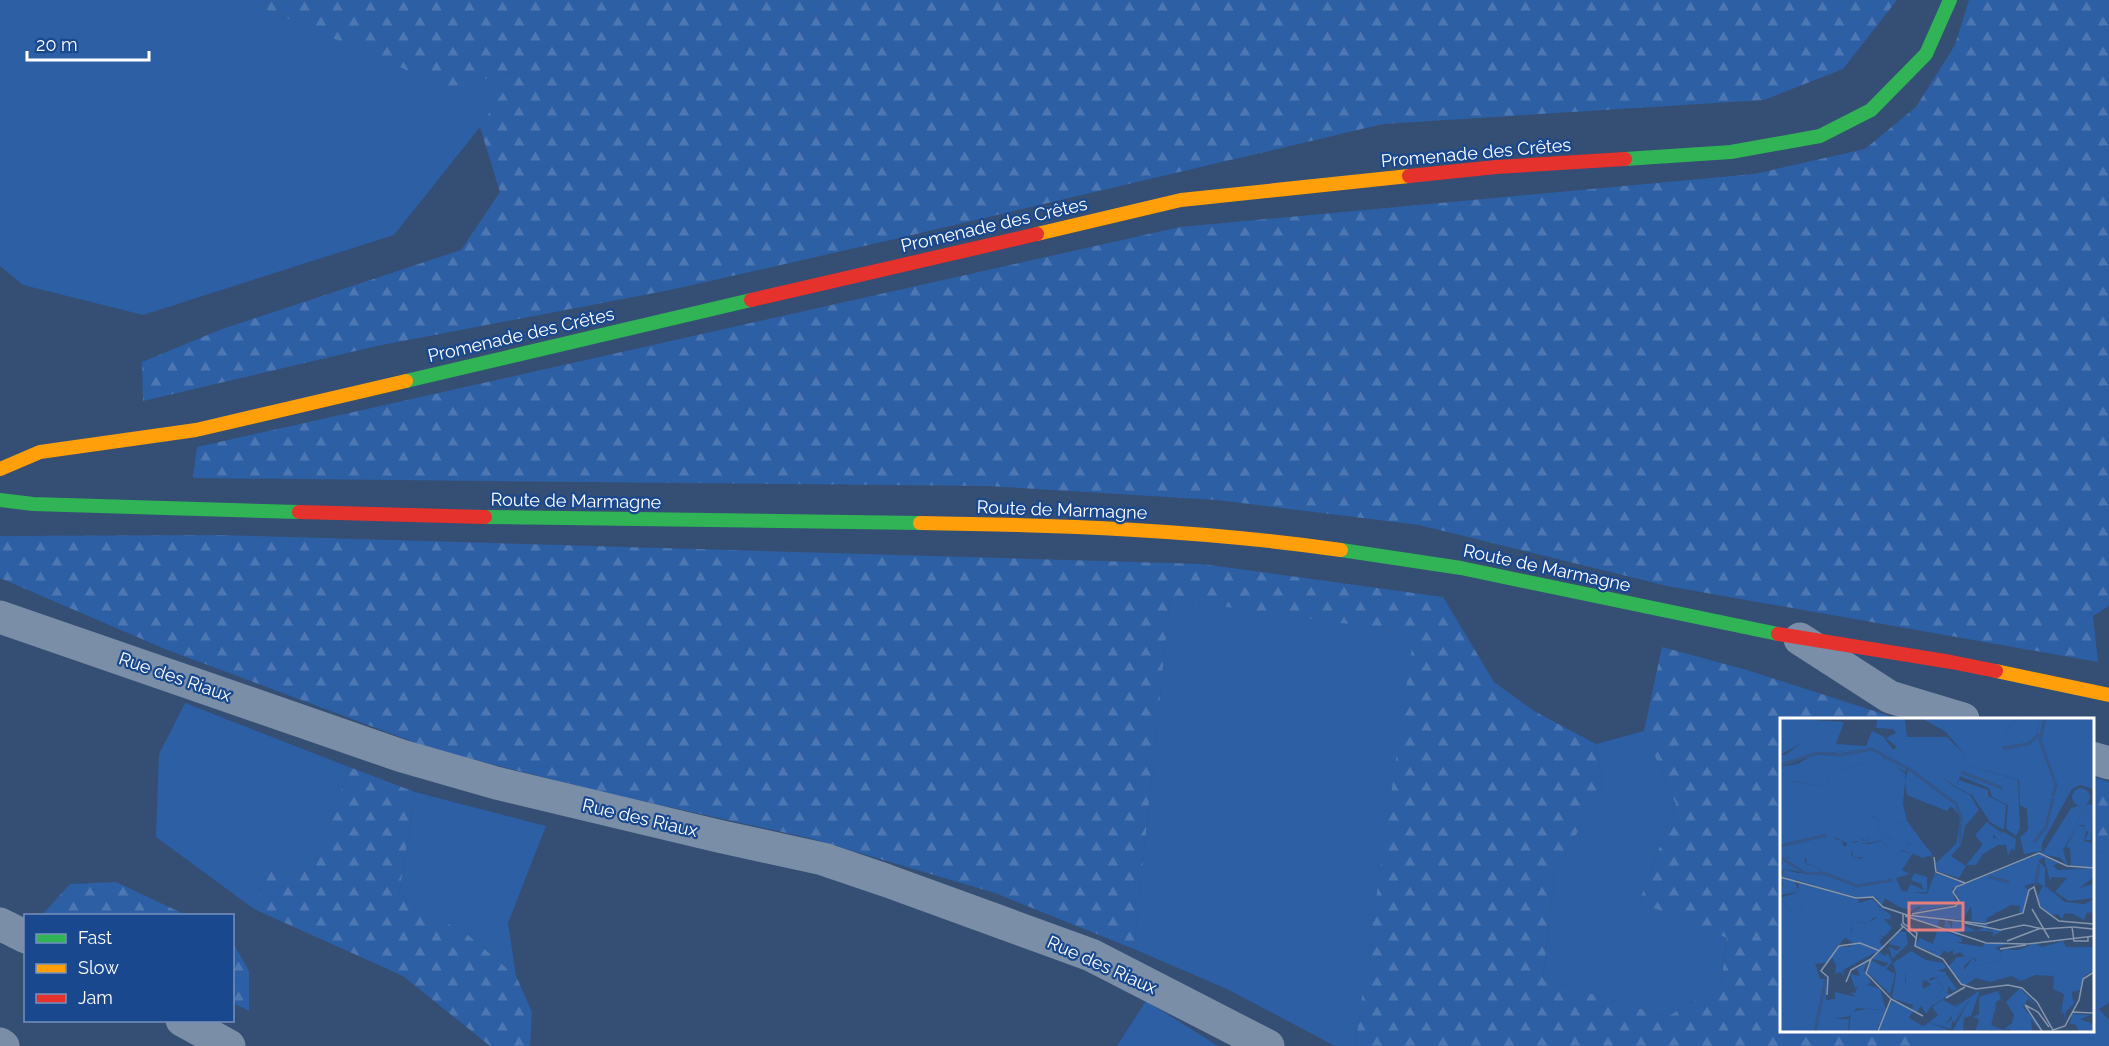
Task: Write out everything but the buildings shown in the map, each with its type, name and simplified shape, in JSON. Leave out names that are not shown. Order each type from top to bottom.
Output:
[{"type":"street","name":"Promenade des Crêtes","points":[[0,469],[40,452],[196,430],[1181,200],[1496,167],[1731,152],[1820,136],[1871,110],[1926,54],[1950,0]]},
{"type":"street","name":"Route de Marmagne","points":[[0,500],[33,504],[488,517],[1054,525],[1265,539],[1461,568],[1800,639],[1952,662],[2109,695]]},
{"type":"street","name":"Rue des Riaux","points":[[0,617],[402,756],[517,789],[718,837],[823,859],[885,879],[1090,956],[1268,1046]]},
{"type":"street","points":[[1800,639],[1890,697],[1960,718]]},
{"type":"street","points":[[2094,759],[2109,763]]},
{"type":"street","points":[[0,924],[24,936]]},
{"type":"street","points":[[186,1022],[229,1046]]},
{"type":"green space","points":[[0,0],[245,0],[448,87],[518,71],[480,127],[394,235],[143,315],[23,285],[0,266]]},
{"type":"green space","points":[[245,0],[1897,0],[1843,69],[1764,100],[1383,124],[670,290],[377,346],[143,401],[142,362],[222,329],[461,250],[500,192],[480,127],[517,71],[448,88]]},
{"type":"green space","points":[[1969,0],[2109,0],[2109,606],[2093,616],[2098,662],[1667,586],[1419,525],[1217,500],[989,486],[193,478],[197,447],[1180,227],[1754,174],[1865,149],[1916,107],[1955,45]]},
{"type":"green space","points":[[220,535],[1202,564],[1443,597],[1494,682],[1534,711],[1596,744],[1603,787],[1554,874],[1543,979],[1667,1017],[1721,984],[1727,938],[1639,902],[1676,804],[1644,731],[1662,647],[1747,670],[1896,718],[1780,718],[1780,1031],[1915,1031],[1920,1041],[1928,1046],[1355,1046],[1414,633],[1170,599],[1134,949],[995,893],[809,838],[606,793],[432,749],[165,649],[0,578],[0,536]]},
{"type":"green space","points":[[1170,598],[1415,633],[1355,1046],[1335,1046],[1229,990],[1134,949]]},
{"type":"green space","points":[[185,703],[349,767],[313,873],[270,868],[254,909],[156,837],[159,754]]},
{"type":"green space","points":[[1644,731],[1676,804],[1639,902],[1727,937],[1721,984],[1667,1017],[1543,979],[1554,874],[1603,787],[1596,744]]},
{"type":"green space","points":[[349,767],[415,792],[399,895],[468,935],[516,976],[532,1012],[530,1046],[490,1046],[403,976],[254,909],[270,867],[313,873]]},
{"type":"green space","points":[[2094,777],[2109,782],[2109,851],[2094,852]]},
{"type":"green space","points":[[415,792],[546,826],[508,923],[516,976],[468,935],[399,895]]},
{"type":"green space","points":[[2109,851],[2109,1003],[2099,1009],[2109,1020],[2109,1046],[1928,1046],[1920,1042],[1914,1031],[2094,1031],[2094,852]]},
{"type":"green space","points":[[116,882],[184,914],[43,914],[70,884]]},
{"type":"green space","points":[[234,945],[249,971],[249,1011],[234,1004]]},
{"type":"green space","points":[[1146,1001],[1218,1046],[1117,1046]]},
{"type":"traffic: fast","points":[[1625,159],[1731,152],[1820,136],[1871,110],[1926,54],[1950,0]]},
{"type":"traffic: fast","points":[[406,381],[751,300]]},
{"type":"traffic: fast","points":[[0,500],[33,504],[299,512]]},
{"type":"traffic: fast","points":[[485,517],[920,523]]},
{"type":"traffic: fast","points":[[1341,550],[1461,568],[1778,634]]},
{"type":"traffic: slow","points":[[1037,234],[1181,200],[1409,176]]},
{"type":"traffic: slow","points":[[0,469],[40,452],[196,430],[406,381]]},
{"type":"traffic: slow","points":[[920,523],[1025,525],[1183,533],[1341,550]]},
{"type":"traffic: slow","points":[[1996,671],[2109,695]]},
{"type":"traffic: jam","points":[[1409,176],[1496,167],[1625,159]]},
{"type":"traffic: jam","points":[[751,300],[1037,234]]},
{"type":"traffic: jam","points":[[299,512],[485,517]]},
{"type":"traffic: jam","points":[[1778,634],[1996,671]]}]
